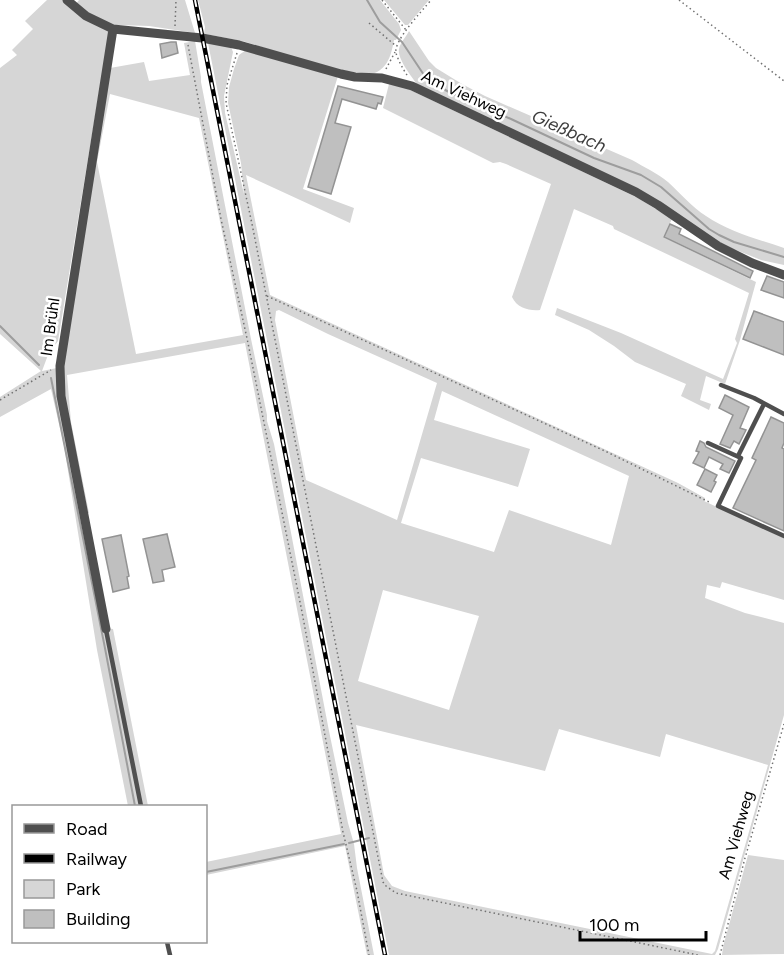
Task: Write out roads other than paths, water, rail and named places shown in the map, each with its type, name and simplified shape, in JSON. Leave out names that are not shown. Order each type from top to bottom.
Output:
[{"type":"street","points":[[67,0],[86,16],[113,29]]},
{"type":"street","name":"Am Viehweg","points":[[113,29],[174,34],[239,45],[341,74],[382,78],[412,86],[636,192],[718,246],[784,275]]},
{"type":"street","name":"Im Brühl","points":[[106,628],[61,396],[60,366],[113,29]]},
{"type":"lane","points":[[721,385],[784,414]]},
{"type":"lane","points":[[738,456],[764,404]]},
{"type":"lane","points":[[708,443],[741,458],[718,506],[784,536]]},
{"type":"lane","points":[[106,628],[141,805]]},
{"type":"waterway","name":"Gießbach","points":[[367,0],[380,22],[402,42],[424,75],[434,84],[594,158],[641,175],[661,187],[719,235],[734,242],[784,257]]},
{"type":"waterway","points":[[0,326],[39,365]]},
{"type":"waterway","points":[[51,378],[135,805]]},
{"type":"waterway","points":[[349,843],[369,838]]},
{"type":"waterway","points":[[207,872],[344,844]]},
{"type":"railway","points":[[195,0],[385,955]]}]
